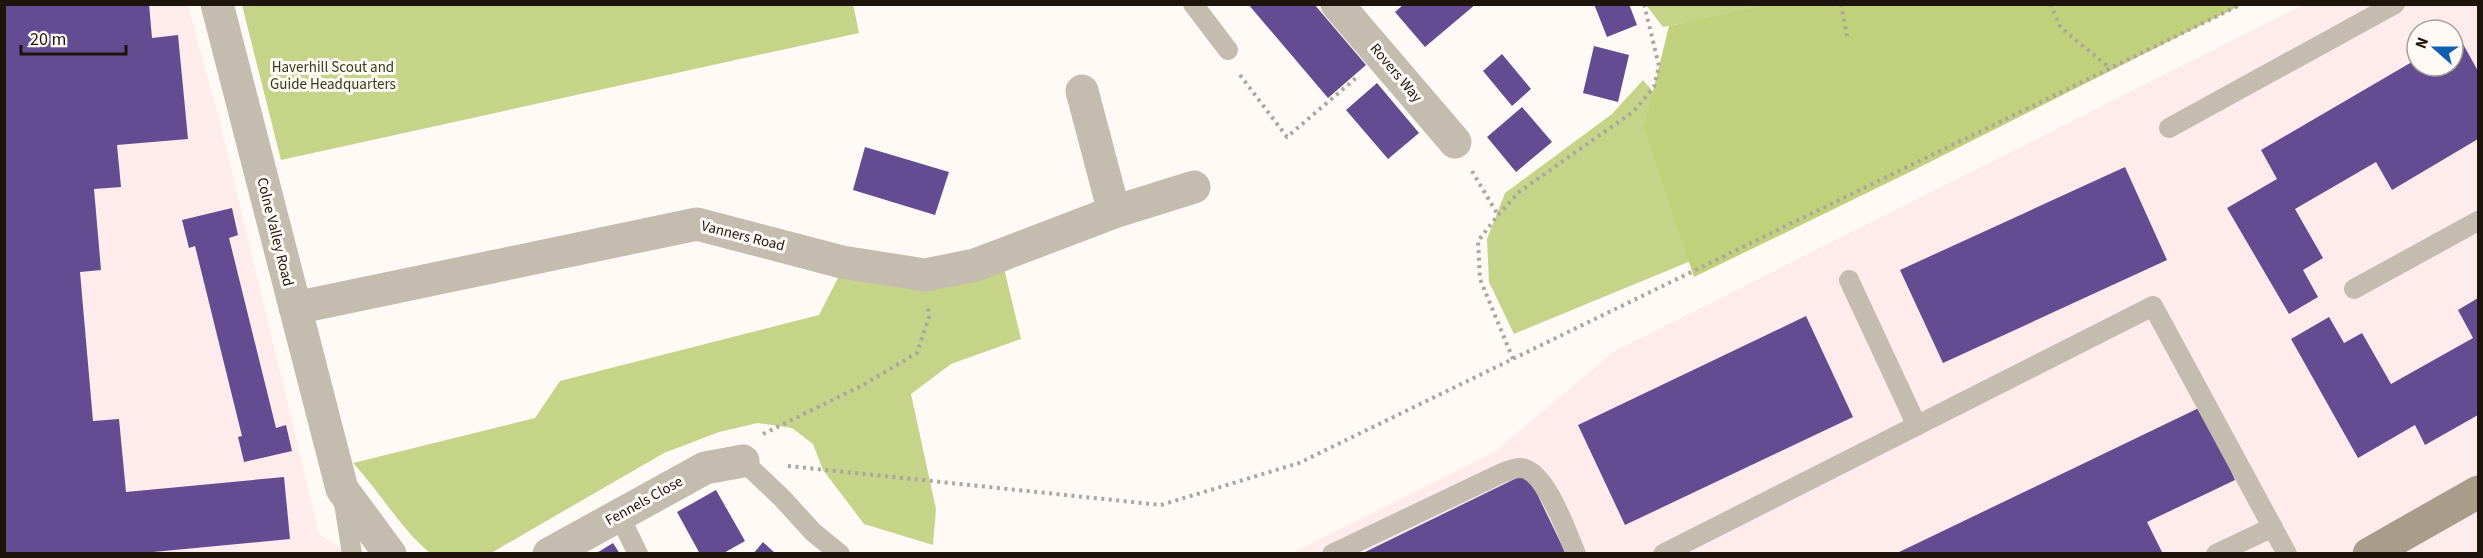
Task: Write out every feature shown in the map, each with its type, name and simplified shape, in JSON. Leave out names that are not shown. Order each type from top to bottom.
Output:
[{"type":"street","name":"Colne Valley Road","points":[[217,4],[337,474]]},
{"type":"street","name":"Rovers Way","points":[[1349,8],[1382,56],[1455,142]]},
{"type":"street","points":[[1082,91],[1114,212]]},
{"type":"street","name":"Vanners Road","points":[[295,308],[697,224],[842,262],[925,275],[975,265],[1114,212],[1194,187]]},
{"type":"street","name":"Fennels Close","points":[[549,554],[705,468],[748,450]]},
{"type":"street","points":[[337,474],[390,554]]},
{"type":"street","points":[[2369,554],[2478,492]]},
{"type":"lane","points":[[1192,4],[1228,50]]},
{"type":"lane","points":[[2169,128],[2395,4]]},
{"type":"lane","points":[[2355,289],[2478,221]]},
{"type":"lane","points":[[1849,279],[1917,426]]},
{"type":"lane","points":[[1663,554],[2153,306],[2287,554]]},
{"type":"lane","points":[[748,450],[782,498],[813,532],[840,554]]},
{"type":"lane","points":[[1332,554],[1502,473],[1521,468],[1532,471],[1543,481],[1576,554]]},
{"type":"lane","points":[[337,474],[352,554]]},
{"type":"lane","points":[[619,514],[638,554]]},
{"type":"lane","points":[[2216,554],[2272,527]]},
{"type":"path","points":[[1512,359],[1480,279],[1478,241],[1498,214],[1519,192],[1634,111],[1654,87],[1659,66],[1644,4]]},
{"type":"path","points":[[1841,4],[1847,36]]},
{"type":"path","points":[[2050,4],[2061,28],[2110,68]]},
{"type":"path","points":[[2229,11],[2231,4]]},
{"type":"path","points":[[748,450],[1161,505],[1299,462],[2242,4]]},
{"type":"path","points":[[1228,50],[1226,58],[1287,137],[1382,56]]},
{"type":"path","points":[[1455,142],[1498,214]]},
{"type":"path","points":[[748,450],[916,352],[929,317],[925,275]]},
{"type":"shaded area","points":[[4,5],[188,5],[221,127],[319,534],[349,553],[5,553]]},
{"type":"shaded area","points":[[2303,5],[2478,5],[2478,553],[1290,554],[1496,451],[1613,352]]},
{"type":"green space","name":"Haverhill Scout and Guide Headquarters","points":[[853,4],[859,33],[281,160],[242,5]]},
{"type":"green space","points":[[1646,5],[1780,5],[1663,27]]},
{"type":"green space","points":[[1766,5],[2241,5],[1916,169],[1694,277],[1644,128],[1669,26]]},
{"type":"green space","points":[[1643,80],[1658,97],[1698,258],[1514,334],[1489,282],[1487,239],[1505,193],[1612,114]]},
{"type":"green space","points":[[1004,268],[1021,339],[951,364],[911,394],[936,509],[933,545],[864,524],[823,470],[813,444],[792,428],[758,423],[719,432],[664,453],[491,553],[430,553],[409,532],[353,463],[535,418],[560,381],[819,315],[841,272]]},
{"type":"building","points":[[4,4],[149,4],[152,38],[178,35],[188,139],[117,145],[121,187],[94,189],[101,270],[80,272],[93,421],[119,419],[126,492],[284,477],[290,539],[132,554],[4,554]]},
{"type":"building","points":[[1248,4],[1314,4],[1366,65],[1328,98]]},
{"type":"building","points":[[1404,4],[1476,4],[1425,47],[1395,12]]},
{"type":"building","points":[[1594,4],[1629,4],[1637,25],[1607,37]]},
{"type":"building","points":[[1594,46],[1629,55],[1618,102],[1583,93]]},
{"type":"building","points":[[2465,48],[2478,71],[2478,139],[2392,190],[2376,162],[2295,209],[2323,258],[2303,270],[2318,297],[2289,314],[2227,208],[2277,179],[2261,150],[2405,66],[2405,78],[2465,78]]},
{"type":"building","points":[[1502,54],[1531,89],[1512,106],[1483,71]]},
{"type":"building","points":[[1377,83],[1419,133],[1388,159],[1346,110]]},
{"type":"building","points":[[1522,107],[1552,142],[1516,172],[1487,137]]},
{"type":"building","points":[[865,147],[949,172],[935,215],[853,190]]},
{"type":"building","points":[[2125,167],[2167,260],[1943,363],[1900,270]]},
{"type":"building","points":[[232,208],[238,235],[229,238],[276,428],[286,425],[292,451],[244,462],[238,437],[242,436],[195,246],[189,248],[182,220]]},
{"type":"building","points":[[2478,298],[2478,415],[2425,445],[2415,425],[2358,458],[2291,339],[2329,317],[2344,343],[2362,333],[2391,384],[2473,338],[2458,310]]},
{"type":"building","points":[[1806,316],[1853,417],[1625,525],[1578,425]]},
{"type":"building","points":[[2203,406],[2235,480],[2147,522],[2163,554],[1895,554]]},
{"type":"building","points":[[1527,473],[1566,554],[1361,554]]},
{"type":"building","points":[[716,490],[745,541],[722,554],[700,554],[677,512]]},
{"type":"building","points":[[763,542],[776,554],[753,554]]},
{"type":"building","points":[[613,543],[620,554],[595,554]]}]
